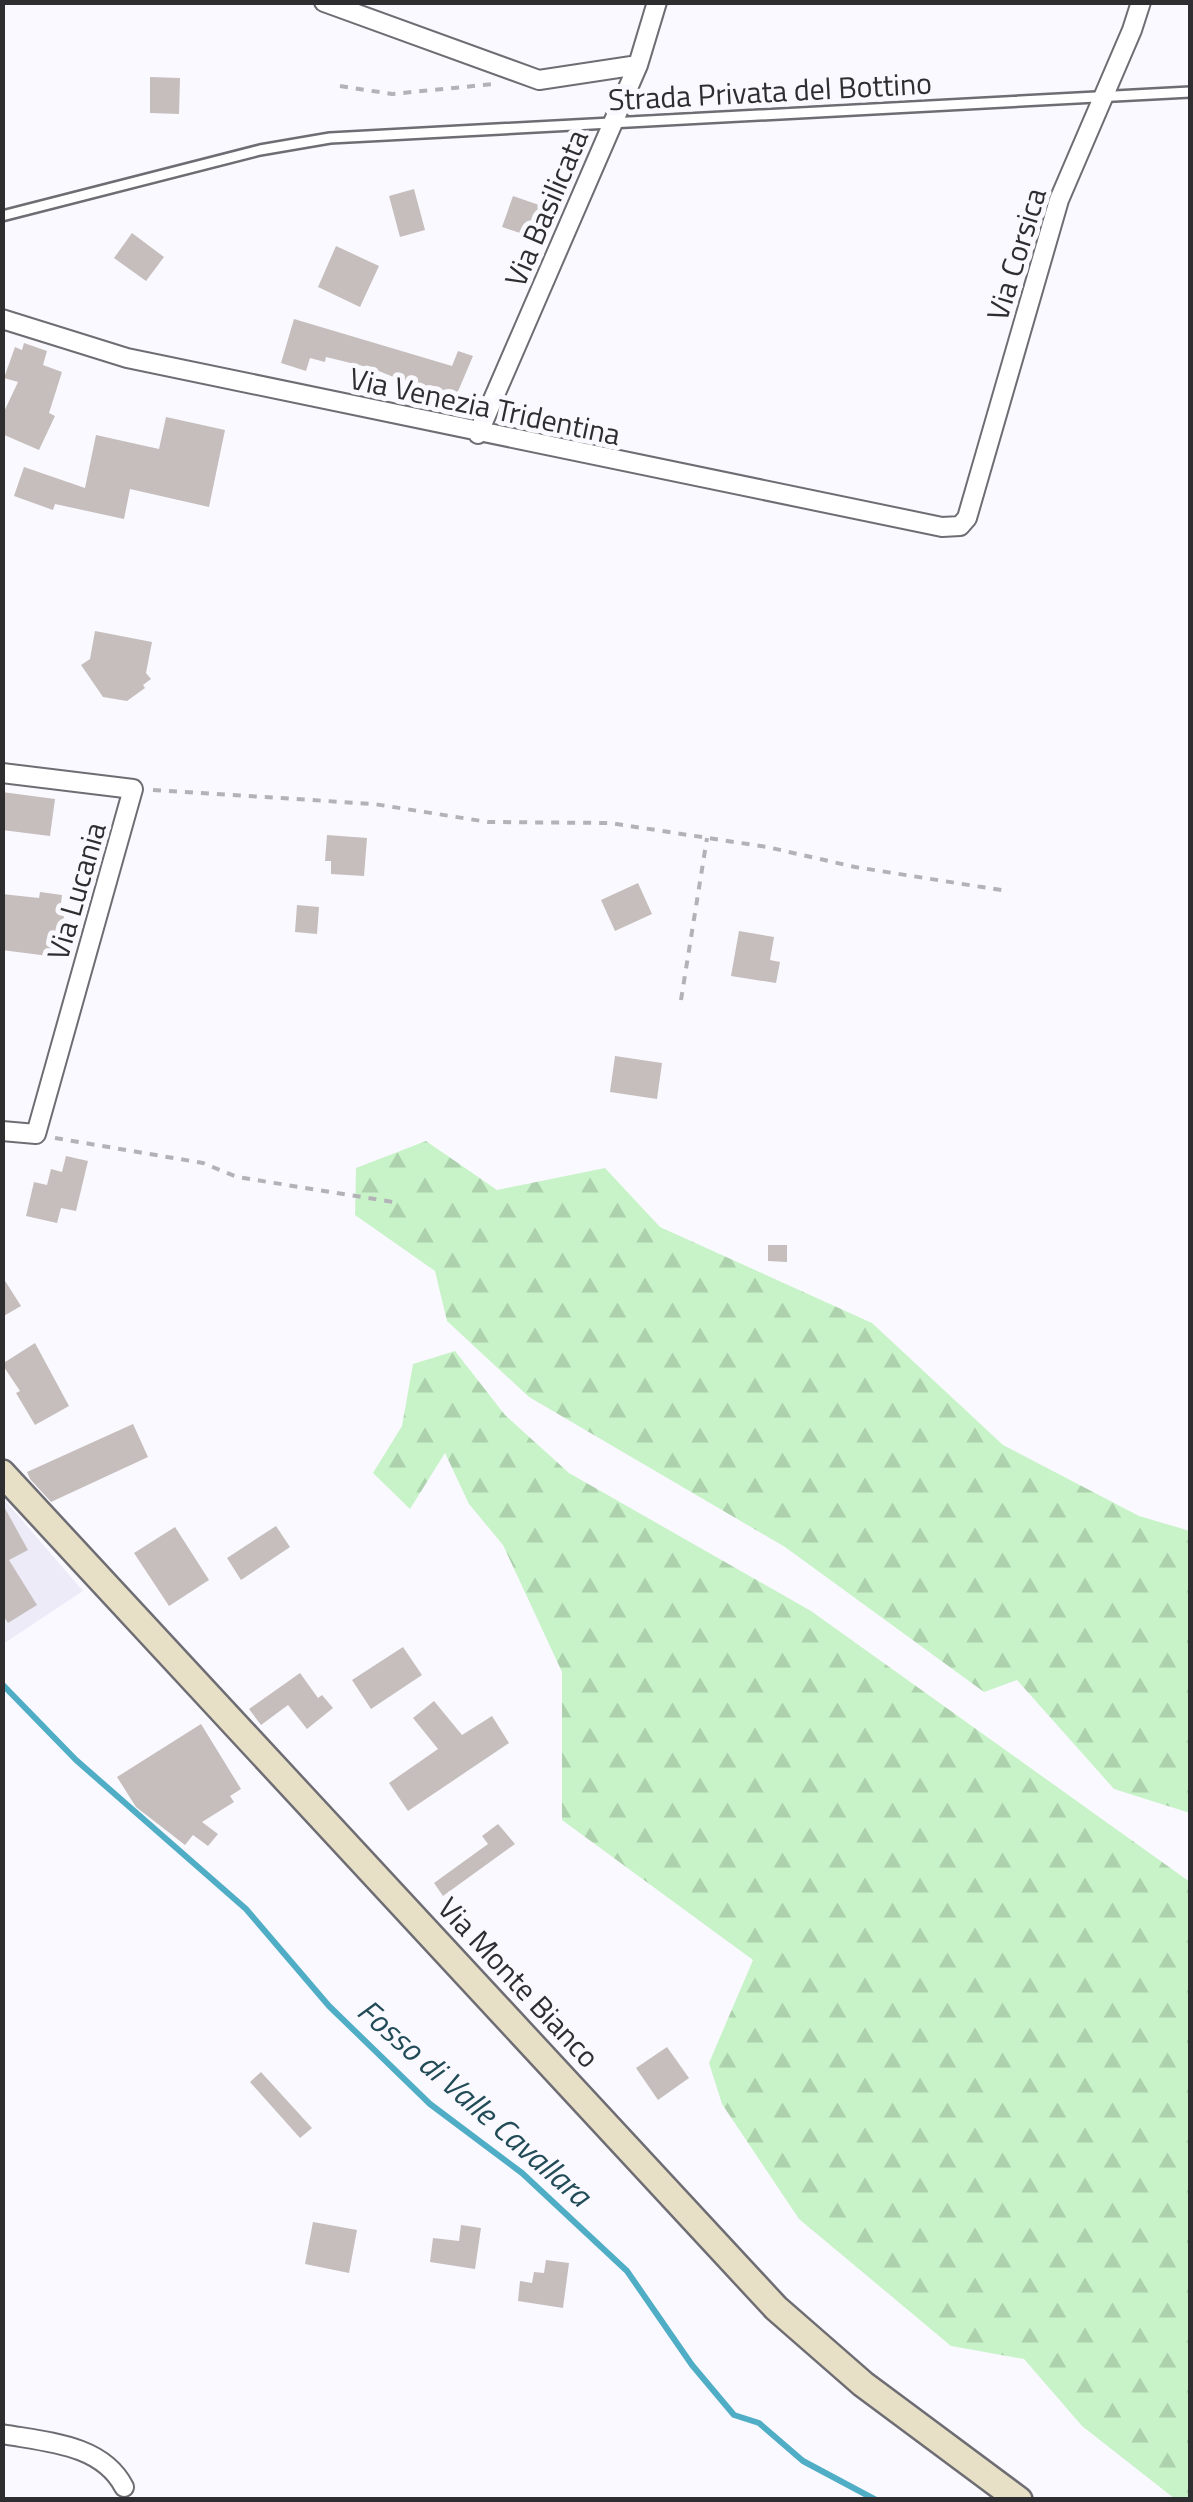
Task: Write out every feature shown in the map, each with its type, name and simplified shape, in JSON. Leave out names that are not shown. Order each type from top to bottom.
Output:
[{"type":"main road","name":"Via Monte Bianco","points":[[2,1473],[776,2308],[863,2384],[1018,2500]]},
{"type":"street","points":[[324,2],[539,80],[638,65]]},
{"type":"street","name":"Via Basilicata","points":[[478,434],[638,65],[657,2]]},
{"type":"street","name":"Via Corsica","points":[[960,526],[967,518],[1060,200],[1141,2]]},
{"type":"street","name":"Via Venezia Tridentina","points":[[2,319],[127,358],[478,434],[942,528],[960,526]]},
{"type":"street","name":"Via Lucania","points":[[2,773],[134,789],[36,1134]]},
{"type":"street","points":[[2,1130],[36,1134]]},
{"type":"street","points":[[2,2434],[94,2454],[110,2464],[124,2487]]},
{"type":"lane","name":"Strada Privata del Bottino","points":[[2,216],[308,140],[1190,92]]},
{"type":"path","points":[[340,86],[392,94],[539,80]]},
{"type":"path","points":[[134,789],[374,804],[488,822],[594,822],[1007,891]]},
{"type":"path","points":[[681,1000],[706,838]]},
{"type":"path","points":[[36,1134],[203,1163],[237,1177],[393,1202]]},
{"type":"shaded area","points":[[2,1497],[83,1591],[3,1644],[2,1644]]},
{"type":"green space","points":[[426,1141],[497,1190],[605,1168],[660,1227],[872,1323],[1003,1445],[1139,1516],[1190,1531],[1190,1813],[1114,1789],[1017,1680],[984,1692],[785,1547],[529,1397],[447,1321],[435,1271],[355,1215],[356,1168]]},
{"type":"green space","points":[[455,1351],[505,1415],[569,1473],[811,1611],[1190,1882],[1190,2499],[1175,2499],[1082,2426],[1024,2359],[951,2346],[799,2219],[722,2104],[709,2063],[753,1960],[562,1820],[562,1672],[503,1545],[469,1504],[445,1453],[410,1509],[373,1473],[402,1426],[413,1364]]},
{"type":"building","points":[[150,77],[180,78],[179,114],[150,113]]},
{"type":"building","points":[[414,189],[425,230],[400,237],[389,196]]},
{"type":"building","points":[[513,196],[542,206],[532,237],[502,227]]},
{"type":"building","points":[[132,233],[164,257],[146,281],[114,258]]},
{"type":"building","points":[[336,246],[379,266],[360,307],[318,287]]},
{"type":"building","points":[[294,319],[452,366],[458,351],[473,356],[454,401],[371,368],[326,357],[325,362],[310,358],[306,371],[281,363]]},
{"type":"building","points":[[24,343],[47,351],[43,365],[62,372],[49,413],[55,416],[39,450],[2,434],[2,416],[18,382],[4,378],[15,347],[22,350]]},
{"type":"building","points":[[166,417],[225,430],[209,507],[130,489],[124,519],[55,504],[53,510],[14,496],[24,467],[85,488],[96,435],[159,449]]},
{"type":"building","points":[[95,631],[152,642],[146,673],[151,679],[127,701],[103,697],[81,665],[90,659]]},
{"type":"building","points":[[2,792],[55,799],[50,836],[2,830]]},
{"type":"building","points":[[327,835],[367,838],[364,876],[331,874],[331,861],[325,861]]},
{"type":"building","points":[[638,883],[652,914],[615,931],[601,900]]},
{"type":"building","points":[[40,892],[62,895],[60,911],[65,911],[56,957],[2,950],[2,894],[39,898]]},
{"type":"building","points":[[297,905],[319,907],[317,934],[295,932]]},
{"type":"building","points":[[739,931],[774,937],[770,960],[780,962],[776,983],[731,976]]},
{"type":"building","points":[[615,1056],[662,1063],[657,1099],[610,1092]]},
{"type":"building","points":[[66,1156],[88,1161],[76,1211],[61,1208],[57,1223],[26,1216],[34,1182],[47,1185],[51,1169],[62,1172]]},
{"type":"building","points":[[768,1245],[787,1245],[787,1262],[768,1261]]},
{"type":"building","points":[[2,1276],[21,1306],[2,1317]]},
{"type":"building","points":[[35,1343],[69,1406],[35,1425],[2,1364]]},
{"type":"building","points":[[133,1424],[148,1457],[51,1502],[30,1479],[27,1472]]},
{"type":"building","points":[[2,1503],[28,1550],[9,1560],[37,1605],[8,1623],[2,1614]]},
{"type":"building","points":[[276,1526],[290,1547],[241,1580],[227,1558]]},
{"type":"building","points":[[175,1527],[209,1580],[169,1606],[134,1553]]},
{"type":"building","points":[[403,1647],[422,1675],[371,1709],[352,1680]]},
{"type":"building","points":[[300,1673],[318,1698],[322,1695],[333,1708],[307,1729],[288,1705],[261,1725],[249,1709]]},
{"type":"building","points":[[434,1701],[462,1735],[492,1716],[509,1743],[408,1811],[389,1783],[438,1749],[413,1718]]},
{"type":"building","points":[[201,1724],[241,1789],[230,1796],[234,1802],[202,1822],[218,1834],[208,1846],[193,1835],[185,1845],[136,1807],[117,1777]]},
{"type":"building","points":[[498,1824],[515,1844],[443,1896],[434,1883],[488,1844],[482,1836]]},
{"type":"building","points":[[667,2047],[689,2078],[658,2100],[636,2068]]},
{"type":"building","points":[[261,2072],[312,2128],[300,2138],[250,2082]]},
{"type":"building","points":[[313,2222],[357,2230],[349,2273],[305,2264]]},
{"type":"building","points":[[461,2225],[481,2228],[475,2269],[430,2262],[433,2238],[459,2241]]},
{"type":"building","points":[[546,2260],[569,2263],[563,2308],[518,2301],[520,2281],[532,2283],[534,2272],[544,2273]]},
{"type":"waterway","name":"Fosso di Valle Cavallara","points":[[2,1684],[76,1760],[246,1909],[329,2006],[430,2104],[522,2173],[627,2271],[692,2365],[734,2415],[759,2423],[803,2461],[876,2500]]}]
